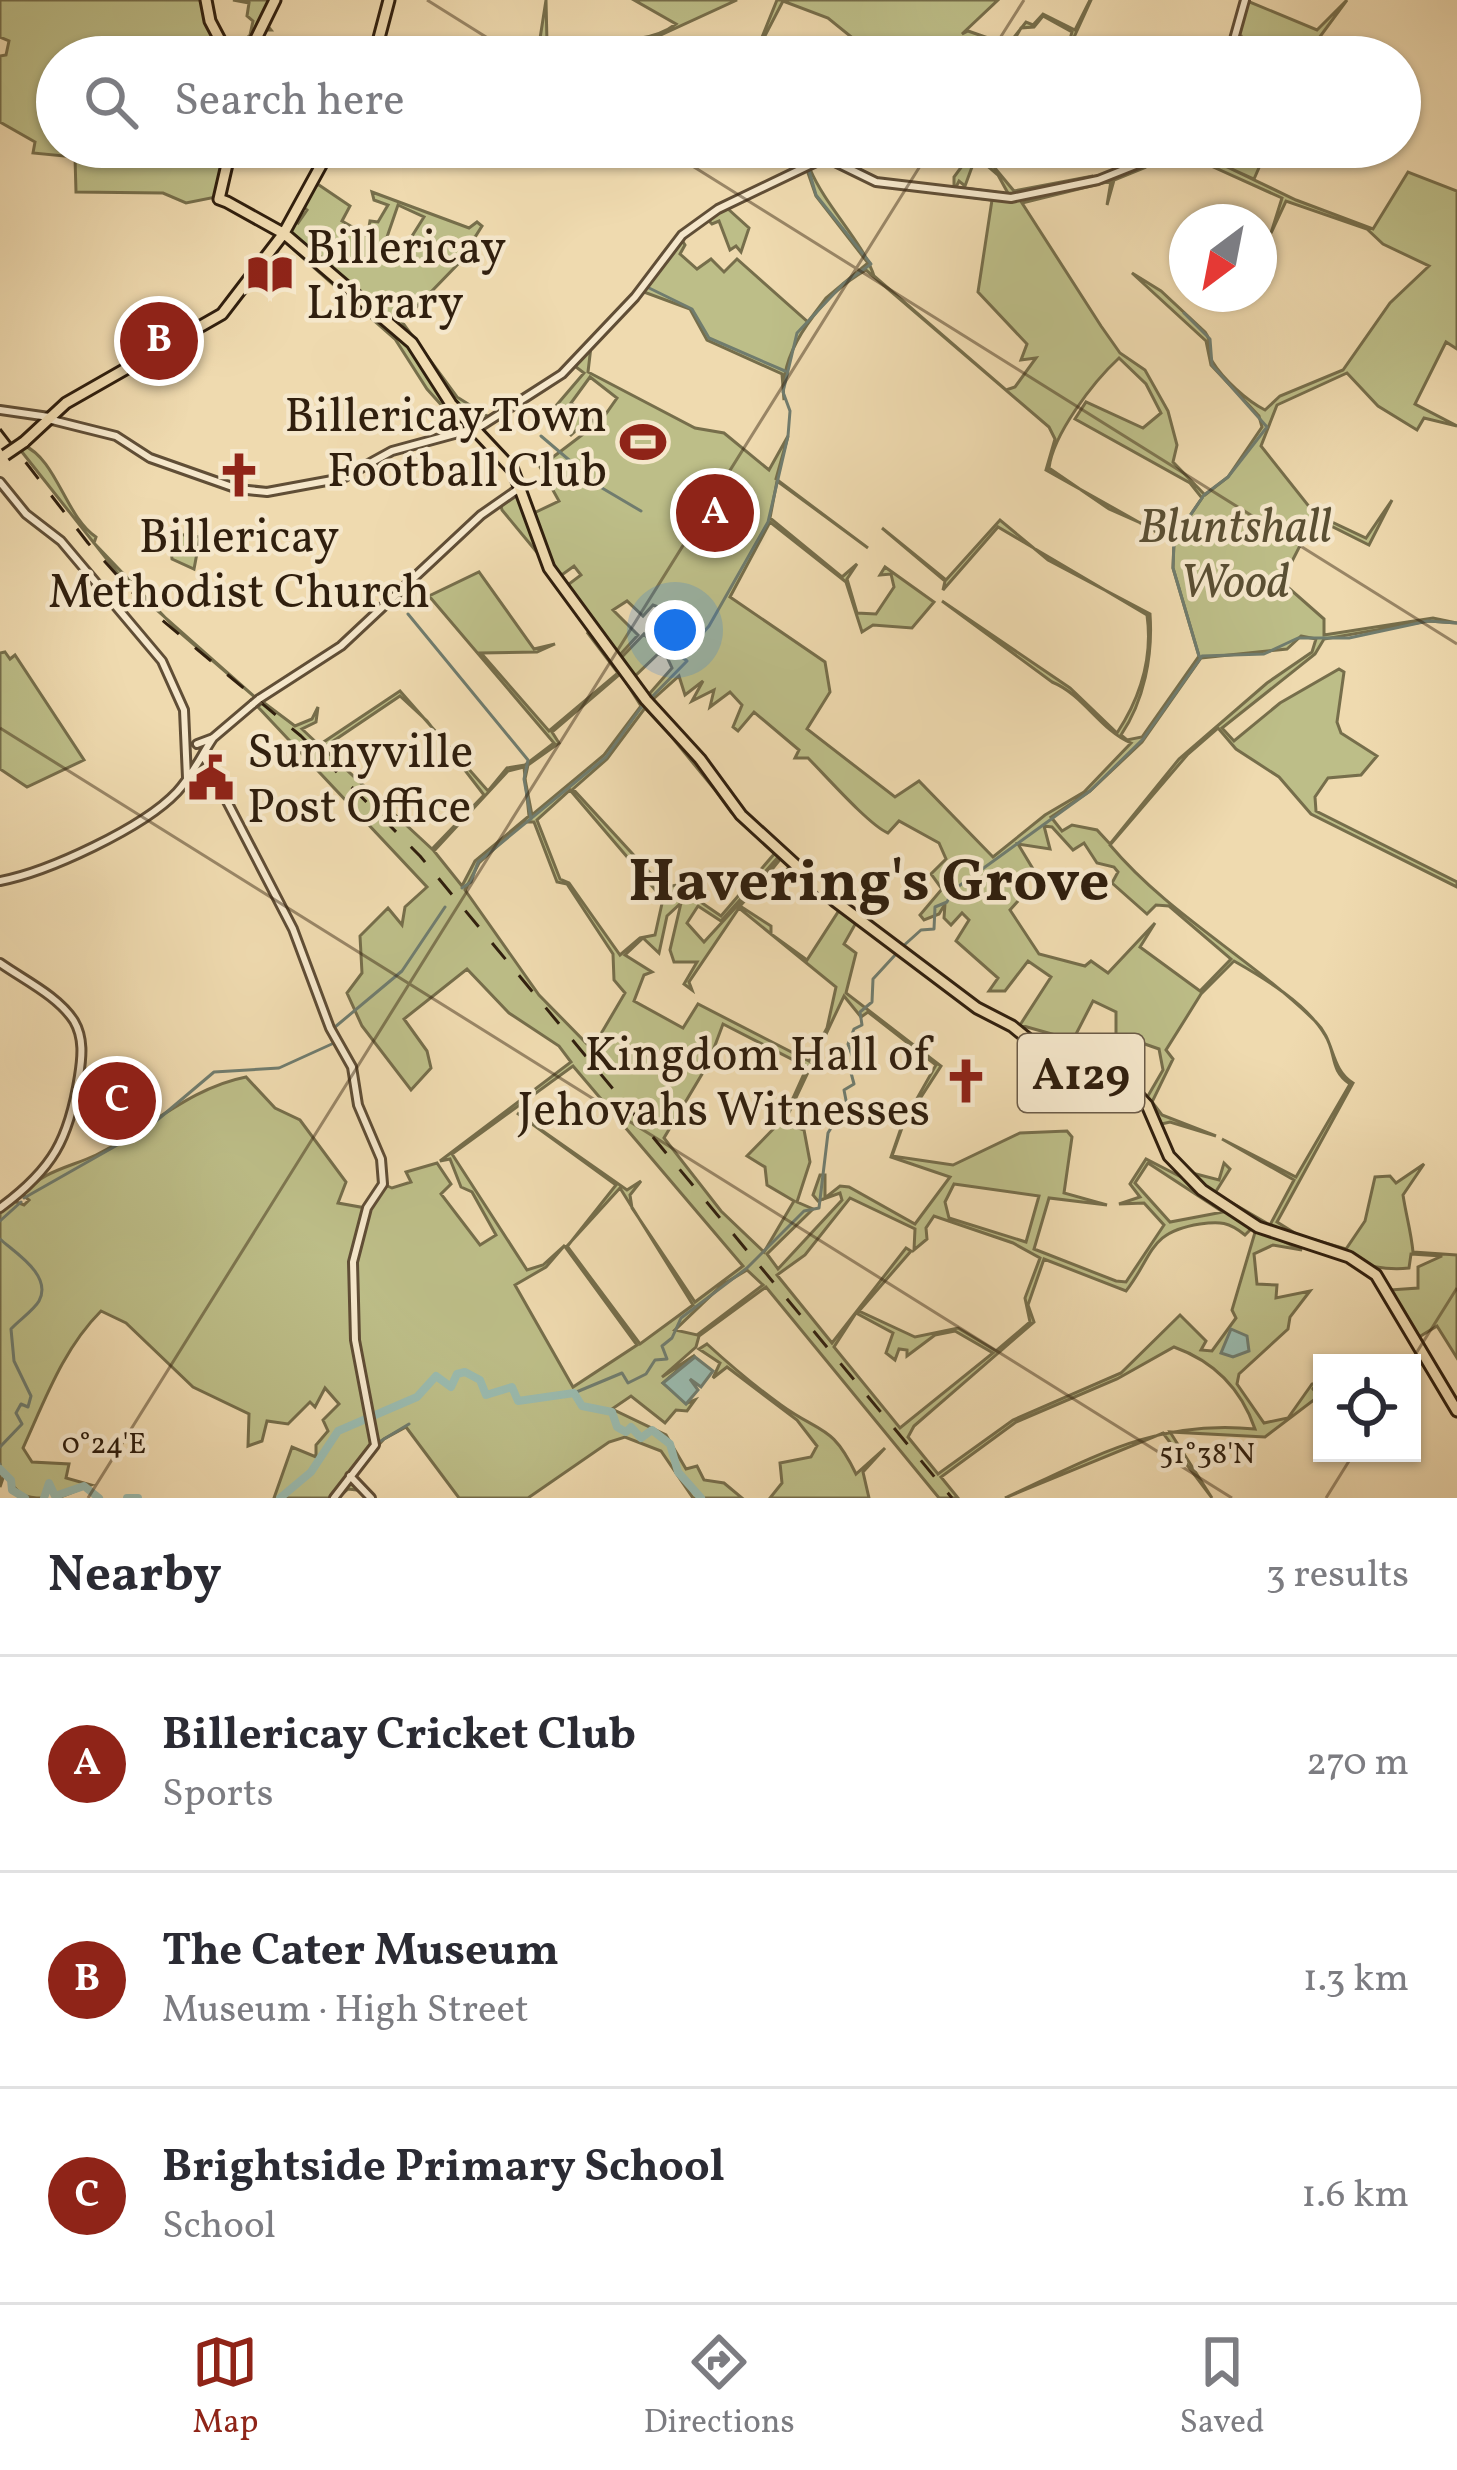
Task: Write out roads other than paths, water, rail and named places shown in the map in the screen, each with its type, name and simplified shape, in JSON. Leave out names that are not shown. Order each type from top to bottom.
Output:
[{"type":"main road","points":[[206,0],[218,36]]},
{"type":"main road","points":[[258,36],[275,0]]},
{"type":"main road","points":[[380,36],[389,0]]},
{"type":"main road","name":"A129","points":[[227,168],[224,198],[284,234],[412,343],[522,487],[549,568],[647,702],[700,759],[741,815],[815,885],[902,954],[1012,1026],[1060,1065],[1122,1083],[1136,1093],[1148,1106],[1174,1163],[1232,1212],[1269,1232],[1349,1257],[1376,1275],[1395,1299],[1457,1411]]},
{"type":"main road","points":[[3,456],[48,418],[146,354],[222,314],[284,234],[320,168]]},
{"type":"street","points":[[1235,36],[1245,0]]},
{"type":"street","points":[[0,410],[116,436],[150,458],[238,490],[267,492],[343,478],[392,451],[474,429],[562,374],[634,297],[682,235],[724,206],[803,168]]},
{"type":"street","points":[[847,168],[876,182],[1011,198],[1098,180],[1128,168]]},
{"type":"street","points":[[0,482],[26,514],[61,541],[162,661],[177,688],[186,728],[201,761],[210,767],[293,929],[330,1028],[351,1063],[358,1105],[381,1159],[382,1184],[367,1208],[353,1262],[355,1340],[375,1445],[334,1498]]},
{"type":"street","points":[[0,881],[87,848],[165,802],[201,761],[213,738],[256,701],[341,646],[481,515],[522,487]]},
{"type":"street","points":[[186,728],[187,778]]},
{"type":"street","points":[[183,744],[213,738]]},
{"type":"street","points":[[184,766],[201,761]]},
{"type":"street","points":[[0,963],[64,1009],[77,1028],[82,1051],[64,1142],[0,1208]]},
{"type":"street","points":[[350,1476],[371,1498]]},
{"type":"street","points":[[343,1488],[356,1486]]},
{"type":"waterway","points":[[462,888],[471,882],[478,862],[606,757],[640,709],[687,661],[682,657],[709,626],[768,522],[788,436],[790,411],[783,392],[797,333],[843,284],[871,264],[816,195],[808,168]]},
{"type":"waterway","points":[[645,286],[692,309],[709,338],[785,371]]},
{"type":"waterway","points":[[1184,313],[1210,339],[1212,365],[1267,427],[1228,477],[1204,495],[1174,539],[1173,568],[1199,656]]},
{"type":"waterway","points":[[541,436],[602,488],[641,511]]},
{"type":"waterway","points":[[408,614],[528,760],[524,779],[531,819]]},
{"type":"waterway","points":[[901,948],[921,930],[934,929],[935,907],[947,902],[952,891],[1090,791],[1143,739],[1202,656],[1264,654],[1298,638],[1349,638],[1428,621],[1457,623]]},
{"type":"waterway","points":[[335,1027],[402,971],[445,907]]},
{"type":"waterway","points":[[574,1393],[622,1373],[628,1383],[646,1374],[655,1360],[667,1359],[662,1346],[672,1338],[681,1318],[747,1268],[804,1211],[819,1208],[828,1133],[837,1118],[850,1121],[844,1090],[854,1084],[850,1069],[855,1064],[848,1044],[854,1029],[862,1025],[860,1012],[872,1002],[873,979],[896,954]]},
{"type":"waterway","points":[[24,1198],[149,1127],[214,1072],[279,1068],[334,1043]]},
{"type":"waterway","points":[[0,1221],[21,1202]]},
{"type":"waterway","points":[[0,1239],[37,1273],[42,1291],[37,1304],[11,1329],[14,1361],[31,1396],[28,1407],[21,1404],[16,1413],[22,1424],[0,1447]]},
{"type":"waterway","points":[[280,1498],[311,1472],[338,1431],[417,1397],[436,1376],[451,1387],[457,1374],[465,1372],[480,1380],[486,1395],[512,1387],[518,1401],[574,1393],[582,1406],[612,1412],[617,1427],[626,1432],[631,1427],[641,1438],[652,1430],[670,1444],[678,1472],[701,1498]]},
{"type":"waterway","points":[[379,1442],[409,1424]]},
{"type":"waterway","points":[[0,1464],[1,1470]]},
{"type":"waterway","points":[[0,1469],[11,1480],[12,1490],[25,1498]]},
{"type":"waterway","points":[[44,1498],[49,1483],[55,1496],[84,1486],[99,1498]]},
{"type":"waterway","points":[[127,1498],[138,1498]]},
{"type":"railway","points":[[0,429],[88,543],[144,605],[301,736],[420,856],[952,1498]]},
{"type":"place","name":"Billericay Library","points":[[270,274]]},
{"type":"place","name":"The Cater Museum","points":[[159,341]]},
{"type":"place","name":"Billericay Town Football Club","points":[[643,442]]},
{"type":"place","name":"Billericay Methodist Church","points":[[239,475]]},
{"type":"place","name":"Billericay Cricket Club","points":[[715,513]]},
{"type":"place","name":"Sunnyville Post Office","points":[[211,778]]},
{"type":"place","name":"Kingdom Hall of Jehovahs Witnesses","points":[[966,1081]]},
{"type":"place","name":"Brightside Primary School","points":[[117,1101]]},
{"type":"district","name":"Havering's Grove","points":[[869,879]]},
{"type":"park label","name":"Bluntshall Wood","points":[[1235,552]]}]
